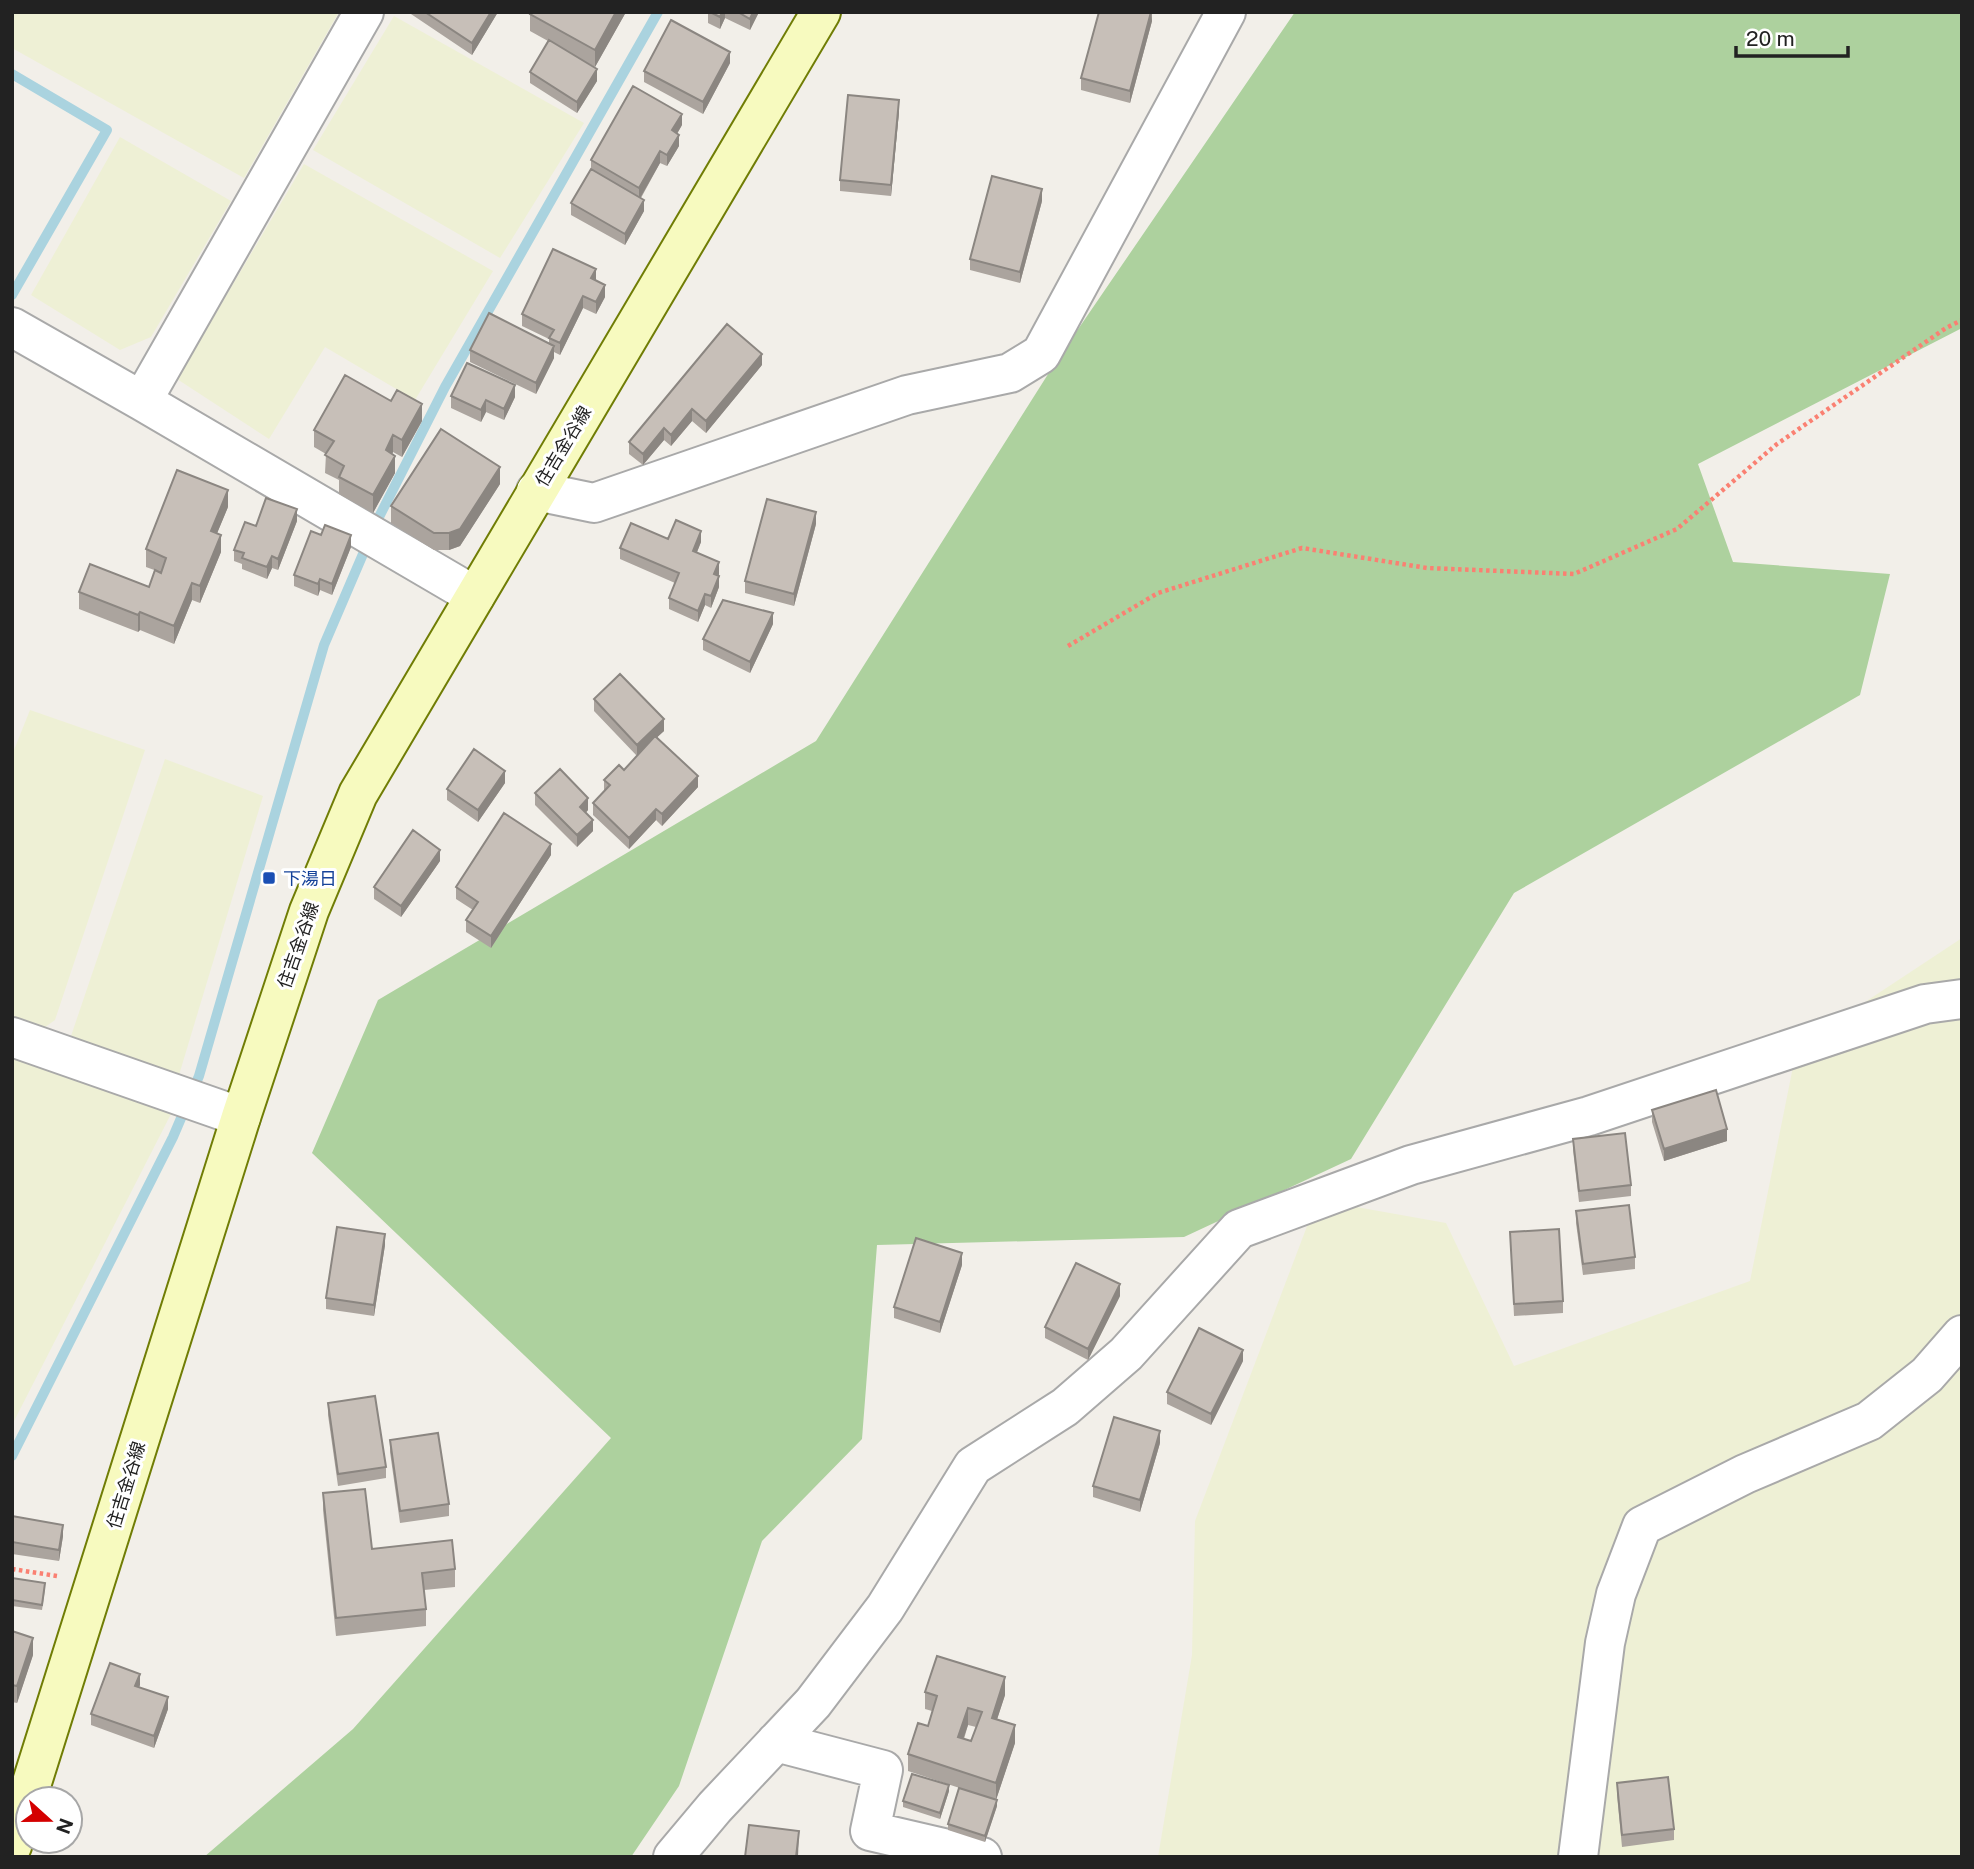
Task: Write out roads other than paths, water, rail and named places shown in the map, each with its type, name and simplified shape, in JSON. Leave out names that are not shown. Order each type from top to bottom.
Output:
[{"type":"main road","name":"住吉金谷線","points":[[12,1846],[241,1116],[309,911],[358,794],[821,12]]},
{"type":"street","points":[[142,401],[364,12]]},
{"type":"street","points":[[536,491],[594,503],[907,395],[1010,373],[1041,354],[1226,12]]},
{"type":"street","points":[[12,327],[475,596]]},
{"type":"street","points":[[673,1857],[715,1807],[813,1703],[886,1608],[973,1466],[1065,1407],[1126,1354],[1238,1229],[1411,1165],[1589,1115],[1925,1004],[1962,999]]},
{"type":"street","points":[[12,1037],[241,1116]]},
{"type":"street","points":[[1578,1857],[1605,1643],[1616,1594],[1642,1526],[1745,1474],[1869,1421],[1927,1375],[1962,1335]]},
{"type":"street","points":[[776,1742],[883,1770],[870,1831],[982,1857]]},
{"type":"waterway","points":[[379,517],[445,387],[658,12]]},
{"type":"waterway","points":[[12,74],[107,130],[12,295]]},
{"type":"waterway","points":[[12,1456],[173,1137],[199,1076],[324,645],[363,554]]},
{"type":"place","name":"下湯日","points":[[269,878]]}]
